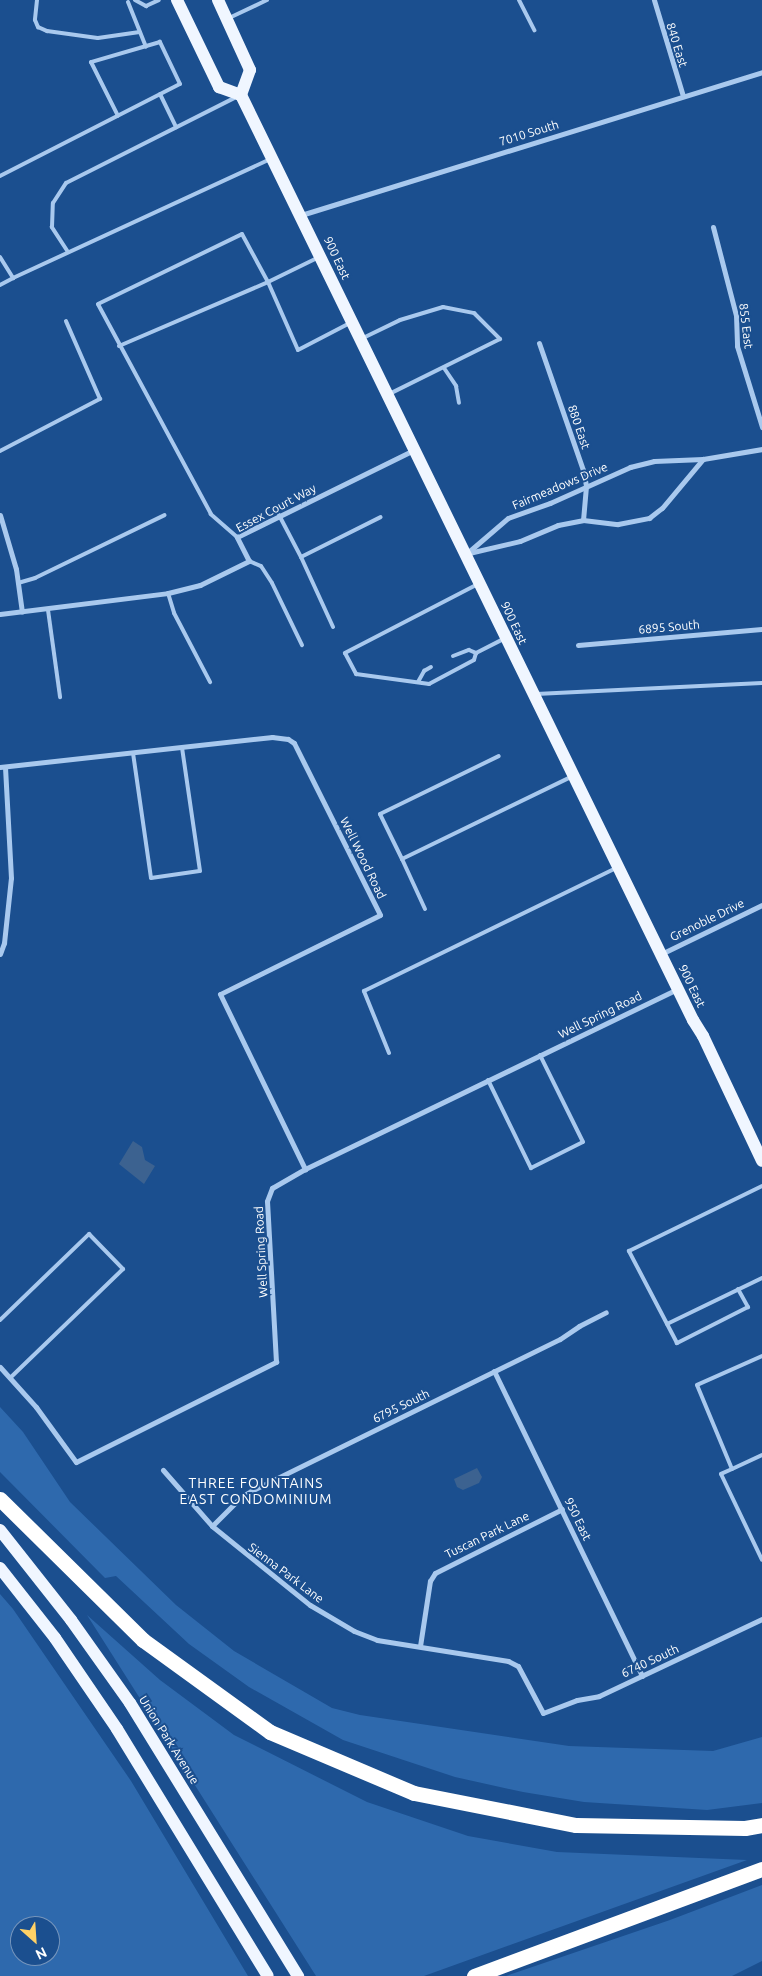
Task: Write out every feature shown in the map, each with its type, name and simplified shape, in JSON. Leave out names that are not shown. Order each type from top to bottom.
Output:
[{"type":"highway","points":[[0,1499],[143,1640],[270,1732],[414,1793],[576,1825],[745,1828],[762,1825]]},
{"type":"highway","points":[[474,1976],[762,1869]]},
{"type":"main road","points":[[177,0],[218,87],[241,95],[250,70],[218,0]]},
{"type":"main road","name":"900 East","points":[[241,95],[660,954],[703,1036],[762,1162]]},
{"type":"main road","name":"Union Park Avenue","points":[[0,1530],[71,1620],[130,1703],[298,1976]]},
{"type":"main road","points":[[0,1568],[55,1638],[117,1729],[268,1976]]},
{"type":"street","name":"840 East","points":[[654,0],[683,96]]},
{"type":"street","name":"7010 South","points":[[301,215],[762,72]]},
{"type":"street","name":"855 East","points":[[713,227],[736,315],[737,346],[762,427]]},
{"type":"street","name":"880 East","points":[[539,343],[584,470],[586,486],[583,520]]},
{"type":"street","name":"Fairmeadows Drive","points":[[466,554],[508,518],[550,503],[608,476],[654,460],[703,458],[762,448]]},
{"type":"street","name":"Essex Court Way","points":[[248,561],[236,538],[414,449]]},
{"type":"street","points":[[466,554],[520,541],[558,525],[583,520],[618,524],[634,523],[649,518],[662,508],[703,458]]},
{"type":"street","points":[[0,515],[18,583],[22,612]]},
{"type":"street","points":[[0,614],[48,610],[168,594],[200,585],[248,561]]},
{"type":"street","name":"6895 South","points":[[578,645],[762,628]]},
{"type":"street","name":"Well Wood Road","points":[[3,767],[272,737],[288,739],[294,743],[380,915],[220,994],[305,1169]]},
{"type":"street","points":[[0,954],[4,943],[11,878],[3,767]]},
{"type":"street","name":"Grenoble Drive","points":[[660,954],[762,905]]},
{"type":"street","name":"Well Spring Road","points":[[0,1367],[36,1407],[76,1462],[276,1362],[268,1201],[272,1188],[305,1169],[678,988]]},
{"type":"street","name":"6795 South","points":[[212,1526],[246,1494],[560,1340],[579,1326],[606,1312]]},
{"type":"street","name":"950 East","points":[[494,1371],[642,1676]]},
{"type":"street","name":"Sienna Park Lane","points":[[163,1470],[198,1513],[296,1596],[354,1631],[377,1640],[508,1661],[518,1666],[543,1713]]},
{"type":"street","name":"Tuscan Park Lane","points":[[420,1646],[430,1581],[435,1573],[562,1509]]},
{"type":"street","name":"6740 South","points":[[543,1713],[578,1700],[599,1696],[762,1619]]},
{"type":"lane","points":[[37,0],[35,20],[38,27],[47,31],[98,38],[117,37],[140,32]]},
{"type":"lane","points":[[146,46],[128,1],[134,0],[146,6],[159,0]]},
{"type":"lane","points":[[226,19],[267,0]]},
{"type":"lane","points":[[519,0],[534,30]]},
{"type":"lane","points":[[0,176],[118,116],[180,84],[160,42],[91,62],[118,116]]},
{"type":"lane","points":[[160,94],[176,127]]},
{"type":"lane","points":[[68,252],[52,227],[53,203],[66,183],[241,95]]},
{"type":"lane","points":[[0,285],[272,158]]},
{"type":"lane","points":[[236,538],[211,514],[98,304],[242,234],[268,282],[298,350],[352,322]]},
{"type":"lane","points":[[119,346],[268,282],[320,256]]},
{"type":"lane","points":[[0,257],[13,278]]},
{"type":"lane","points":[[361,340],[400,320],[443,307],[474,313],[500,339],[388,395]]},
{"type":"lane","points":[[0,451],[100,399],[66,320]]},
{"type":"lane","points":[[444,368],[456,386],[459,403]]},
{"type":"lane","points":[[18,583],[35,578],[165,515]]},
{"type":"lane","points":[[279,515],[301,557],[333,627]]},
{"type":"lane","points":[[301,557],[381,517]]},
{"type":"lane","points":[[248,561],[261,566],[272,583],[302,645]]},
{"type":"lane","points":[[480,583],[345,653],[356,674],[429,684],[474,660],[476,653],[505,638]]},
{"type":"lane","points":[[168,594],[174,613],[210,682]]},
{"type":"lane","points":[[48,610],[60,697]]},
{"type":"lane","points":[[453,656],[469,650],[476,653]]},
{"type":"lane","points":[[418,682],[424,671],[431,668]]},
{"type":"lane","points":[[533,695],[762,683]]},
{"type":"lane","points":[[133,754],[151,878],[200,871],[182,748]]},
{"type":"lane","points":[[426,909],[380,814],[499,756]]},
{"type":"lane","points":[[402,859],[573,776]]},
{"type":"lane","points":[[389,1053],[364,991],[618,867]]},
{"type":"lane","points":[[488,1080],[531,1168],[584,1142],[540,1055]]},
{"type":"lane","points":[[738,1289],[748,1307],[677,1343],[629,1251],[762,1186]]},
{"type":"lane","points":[[0,1320],[89,1234],[123,1268],[10,1378]]},
{"type":"lane","points":[[667,1324],[762,1278]]},
{"type":"lane","points":[[732,1469],[697,1385],[762,1356]]},
{"type":"lane","points":[[762,1455],[721,1474],[762,1560]]},
{"type":"shaded area","points":[[133,1141],[142,1147],[145,1160],[155,1166],[144,1184],[119,1164]]},
{"type":"shaded area","points":[[0,1407],[23,1432],[70,1502],[176,1605],[234,1651],[332,1708],[360,1715],[569,1746],[713,1751],[762,1737],[762,1803],[707,1810],[584,1802],[523,1792],[455,1777],[343,1740],[249,1687],[189,1644],[116,1576],[105,1578],[0,1472]]},
{"type":"shaded area","points":[[477,1468],[482,1477],[479,1483],[463,1490],[457,1487],[454,1479]]},
{"type":"shaded area","points":[[0,1594],[13,1609],[131,1781],[248,1976],[0,1976]]},
{"type":"shaded area","points":[[87,1615],[160,1680],[234,1735],[367,1802],[468,1836],[557,1852],[747,1860],[424,1976],[316,1976]]},
{"type":"shaded area","points":[[762,1885],[762,1961],[732,1976],[506,1976],[670,1920]]},
{"type":"district","name":"THREE FOUNTAINS EAST CONDOMINIUM","points":[[256,1492]]}]
